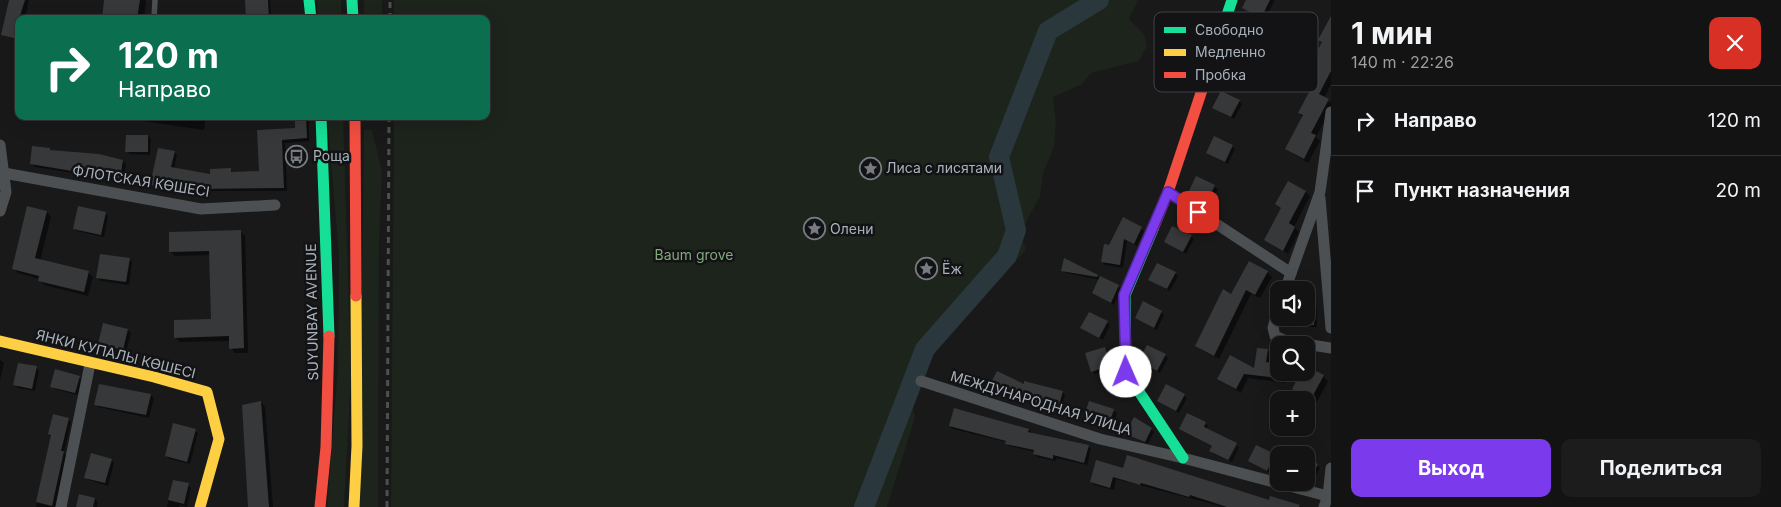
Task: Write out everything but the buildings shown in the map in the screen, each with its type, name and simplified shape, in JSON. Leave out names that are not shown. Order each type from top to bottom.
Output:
[{"type":"street","points":[[309,0],[311,15]]},
{"type":"street","points":[[352,0],[353,15]]},
{"type":"street","points":[[1228,12],[1232,0]]},
{"type":"street","points":[[1183,458],[1126,372],[1124,295],[1168,192],[1201,92]]},
{"type":"street","points":[[1288,281],[1320,192],[1331,112]]},
{"type":"street","name":"SUYUNBAY AVENUE","points":[[320,507],[326,447],[330,351],[321,120]]},
{"type":"street","points":[[354,120],[357,446],[354,507]]},
{"type":"street","points":[[0,145],[6,192],[0,211]]},
{"type":"street","name":"ФЛОТСКАЯ КӨШЕСІ","points":[[4,173],[201,209],[275,205]]},
{"type":"street","points":[[1168,192],[1291,273]]},
{"type":"street","points":[[1320,192],[1331,328]]},
{"type":"street","points":[[1274,326],[1275,336],[1286,340],[1331,348]]},
{"type":"street","name":"ЯНКИ КУПАЛЫ КӨШЕСІ","points":[[0,341],[90,364],[154,377],[207,392],[219,439],[200,507]]},
{"type":"street","points":[[61,507],[90,364]]},
{"type":"street","name":"МЕЖДУНАРОДНАЯ УЛИЦА","points":[[921,381],[1100,439],[1183,458],[1328,500]]},
{"type":"street","points":[[1328,500],[1331,468]]},
{"type":"lane","points":[[154,15],[155,0]]},
{"type":"green space","points":[[317,0],[341,0],[341,15],[318,15]]},
{"type":"green space","points":[[364,0],[382,0],[382,15],[364,15]]},
{"type":"green space","name":"Baum grove","points":[[394,0],[1138,0],[1129,19],[1144,34],[1147,46],[1139,61],[1091,73],[1082,84],[1053,97],[1056,121],[1054,147],[1043,173],[1040,196],[1020,233],[1026,250],[955,323],[939,333],[925,349],[907,390],[915,417],[887,507],[391,507],[394,120],[490,120],[490,15],[394,15]]},
{"type":"green space","points":[[327,120],[343,120],[351,374],[344,507],[327,507],[338,367],[339,255]]},
{"type":"green space","points":[[364,130],[372,130],[382,172],[379,241],[378,507],[359,507]]},
{"type":"waterway","points":[[864,507],[925,349],[1007,256],[1016,230],[999,157],[1048,31],[1099,0]]},
{"type":"railway","points":[[390,0],[390,15]]},
{"type":"railway","points":[[387,507],[389,120]]},
{"type":"traffic: fast","points":[[309,0],[311,15]]},
{"type":"traffic: fast","points":[[352,0],[353,15]]},
{"type":"traffic: fast","points":[[1228,12],[1232,0]]},
{"type":"traffic: fast","points":[[321,120],[329,336]]},
{"type":"traffic: fast","points":[[1153,229],[1125,295],[1126,372],[1183,458]]},
{"type":"traffic: slow","points":[[354,507],[357,446],[356,296]]},
{"type":"traffic: slow","points":[[0,341],[154,377],[207,392],[219,439],[200,507]]},
{"type":"traffic: jam","points":[[1153,229],[1168,192],[1201,92]]},
{"type":"traffic: jam","points":[[355,120],[356,296]]},
{"type":"traffic: jam","points":[[320,507],[326,447],[329,336]]},
{"type":"place","name":"Роща","points":[[297,156]]},
{"type":"place","name":"Лиса с лисятами","points":[[870,168]]},
{"type":"place","name":"Олени","points":[[814,229]]},
{"type":"place","name":"Ёж","points":[[926,269]]},
{"type":"route","points":[[1126,372],[1124,295],[1168,192],[1198,212]]}]
